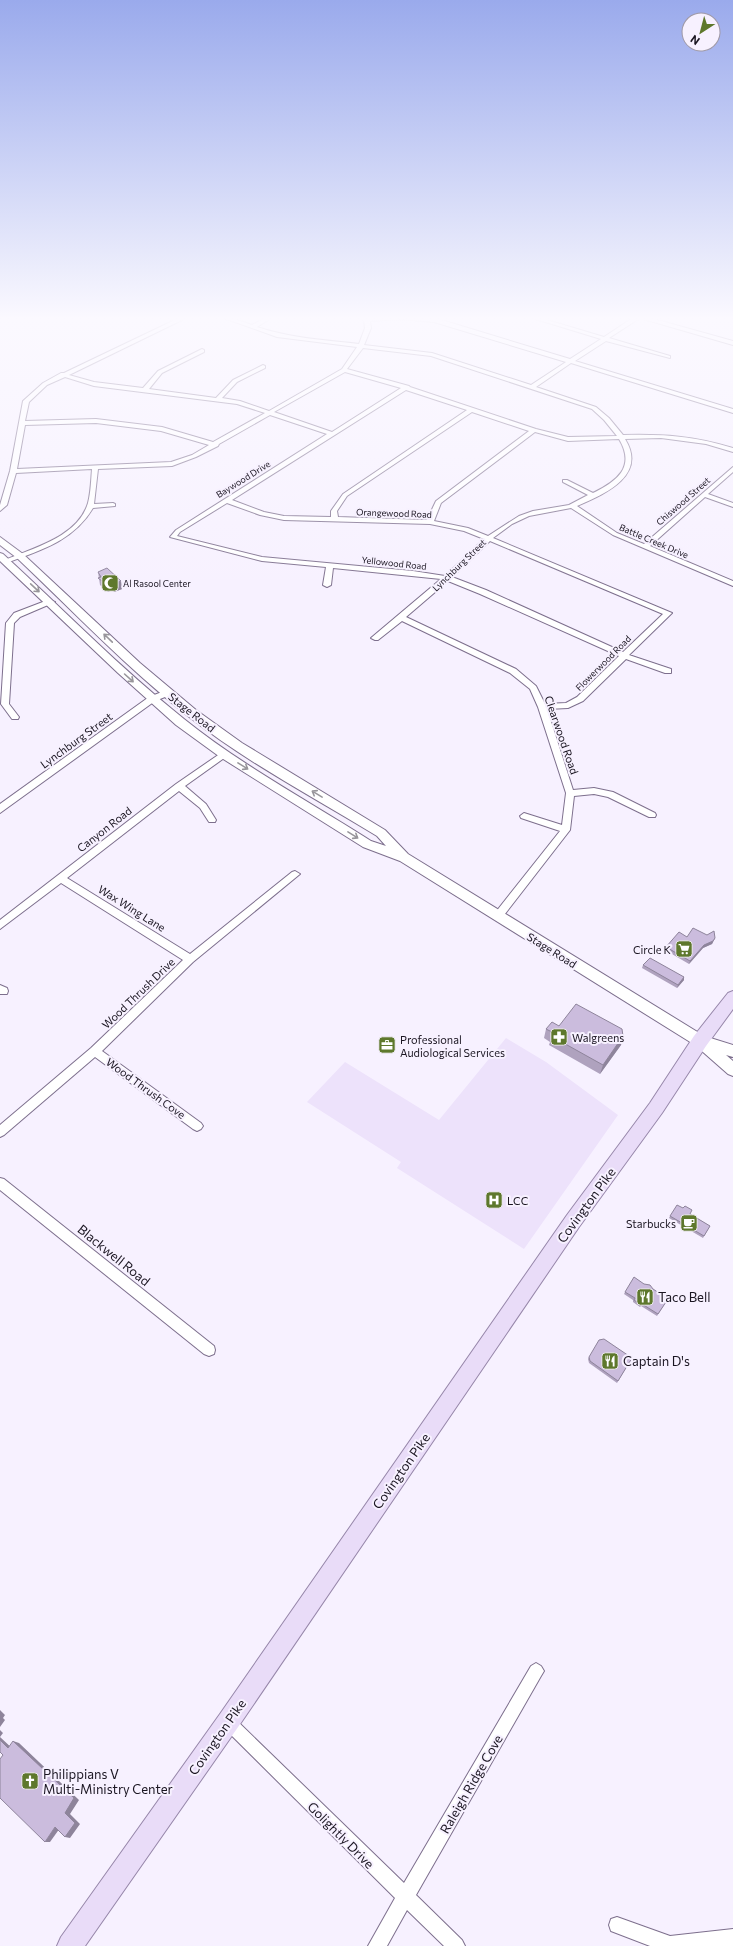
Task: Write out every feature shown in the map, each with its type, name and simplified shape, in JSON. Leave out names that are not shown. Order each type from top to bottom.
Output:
[{"type":"main road","name":"Stage Road","points":[[0,540],[20,556],[167,693],[238,746],[381,834],[405,858]]},
{"type":"main road","name":"Stage Road","points":[[3,559],[51,602],[152,699],[180,722],[224,754],[367,844],[405,858],[700,1041],[733,1070]]},
{"type":"main road","name":"Covington Pike","points":[[70,1946],[228,1722],[573,1221],[656,1108],[700,1041],[733,997]]},
{"type":"main road","name":"Stage Road","points":[[700,1041],[733,1051]]},
{"type":"street","points":[[0,508],[4,505],[13,471],[25,408]]},
{"type":"street","points":[[258,408],[332,434]]},
{"type":"street","points":[[13,471],[172,464],[194,456],[279,408]]},
{"type":"street","name":"Baywood Drive","points":[[173,537],[178,532],[226,500],[374,408]]},
{"type":"street","points":[[468,408],[534,430],[568,439],[661,436],[707,442],[733,450]]},
{"type":"street","name":"Lynchburg Street","points":[[375,638],[402,618],[447,578],[488,537],[522,516],[572,506],[606,490],[620,479],[628,466],[628,452],[621,437],[608,419],[593,408]]},
{"type":"street","points":[[723,408],[733,411]]},
{"type":"street","points":[[335,520],[334,511],[345,495],[472,409]]},
{"type":"street","points":[[23,423],[96,421],[162,429],[216,444]]},
{"type":"street","points":[[430,522],[438,502],[534,430]]},
{"type":"street","points":[[3,559],[20,556],[59,539],[78,527],[91,506],[95,468]]},
{"type":"street","name":"Chiswood Street","points":[[645,547],[733,469]]},
{"type":"street","points":[[565,482],[593,495]]},
{"type":"street","points":[[704,495],[733,505]]},
{"type":"street","name":"Orangewood Road","points":[[226,500],[262,514],[284,518],[430,522],[466,529],[668,613]]},
{"type":"street","points":[[91,506],[113,504]]},
{"type":"street","name":"Battle Creek Drive","points":[[572,506],[615,534],[733,584]]},
{"type":"street","name":"Yellowood Road","points":[[173,537],[262,559],[447,578],[483,592],[625,656],[668,671]]},
{"type":"street","points":[[327,585],[330,565]]},
{"type":"street","points":[[15,717],[5,704],[10,623],[17,615],[51,602]]},
{"type":"street","name":"Flowerwood Road","points":[[542,707],[568,705],[580,699],[668,613]]},
{"type":"street","name":"Clearwood Road","points":[[402,618],[513,670],[533,688],[542,707],[570,793],[566,830]]},
{"type":"street","name":"Lynchburg Street","points":[[0,809],[152,699],[167,693]]},
{"type":"street","name":"Canyon Road","points":[[0,925],[179,786],[224,754]]},
{"type":"street","points":[[179,786],[203,806],[212,820]]},
{"type":"street","points":[[570,793],[594,791],[610,794],[652,815]]},
{"type":"street","points":[[498,916],[566,830],[524,816]]},
{"type":"street","name":"Wood Thrush Drive","points":[[0,1132],[95,1051],[190,959],[295,874]]},
{"type":"street","name":"Wax Wing Lane","points":[[61,878],[190,959]]},
{"type":"street","name":"Wood Thrush Cove","points":[[95,1051],[197,1126]]},
{"type":"street","name":"Blackwell Road","points":[[0,1183],[209,1350]]},
{"type":"street","name":"Raleigh Ridge Cove","points":[[377,1946],[536,1671]]},
{"type":"street","name":"Golightly Drive","points":[[228,1722],[405,1898],[456,1946]]},
{"type":"street","points":[[617,1926],[670,1945],[733,1938]]},
{"type":"shaded area","points":[[506,1038],[546,1062],[618,1115],[524,1249],[397,1168],[401,1162],[307,1102],[345,1062],[439,1120]]},
{"type":"building","points":[[107,568],[121,581],[113,584],[106,584],[98,578],[101,577],[98,572]]},
{"type":"building","points":[[693,928],[707,935],[714,931],[715,938],[713,941],[704,945],[690,961],[666,947],[679,932],[687,937]]},
{"type":"building","name":"Circle K","points":[[650,958],[684,977],[678,985],[643,965]]},
{"type":"building","name":"Walgreens","points":[[576,1004],[622,1029],[623,1036],[603,1065],[551,1036],[554,1033],[546,1029],[552,1022],[559,1026]]},
{"type":"building","name":"Starbucks","points":[[677,1205],[683,1208],[685,1206],[692,1210],[690,1214],[710,1226],[704,1236],[670,1216]]},
{"type":"building","name":"Taco Bell","points":[[634,1277],[644,1284],[650,1285],[653,1289],[668,1299],[658,1314],[642,1304],[641,1305],[634,1300],[635,1298],[625,1292]]},
{"type":"building","name":"Captain D's","points":[[604,1339],[632,1358],[618,1381],[590,1361],[589,1357],[599,1340]]},
{"type":"building","name":"Philippians V Multi-Ministry Center","points":[[0,1740],[8,1748],[13,1741],[74,1798],[65,1813],[75,1823],[65,1837],[55,1827],[45,1842],[0,1798],[0,1759],[3,1755],[0,1752]]},
{"type":"place","name":"Al Rasool Center","points":[[110,583]]},
{"type":"place","name":"Circle K","points":[[684,949]]},
{"type":"place","name":"Walgreens","points":[[559,1037]]},
{"type":"place","name":"Professional Audiological Services","points":[[387,1045]]},
{"type":"place","name":"LCC","points":[[494,1200]]},
{"type":"place","name":"Starbucks","points":[[689,1223]]},
{"type":"place","name":"Taco Bell","points":[[645,1297]]},
{"type":"place","name":"Captain D's","points":[[610,1361]]},
{"type":"place","name":"Philippians V Multi-Ministry Center","points":[[30,1781]]}]
